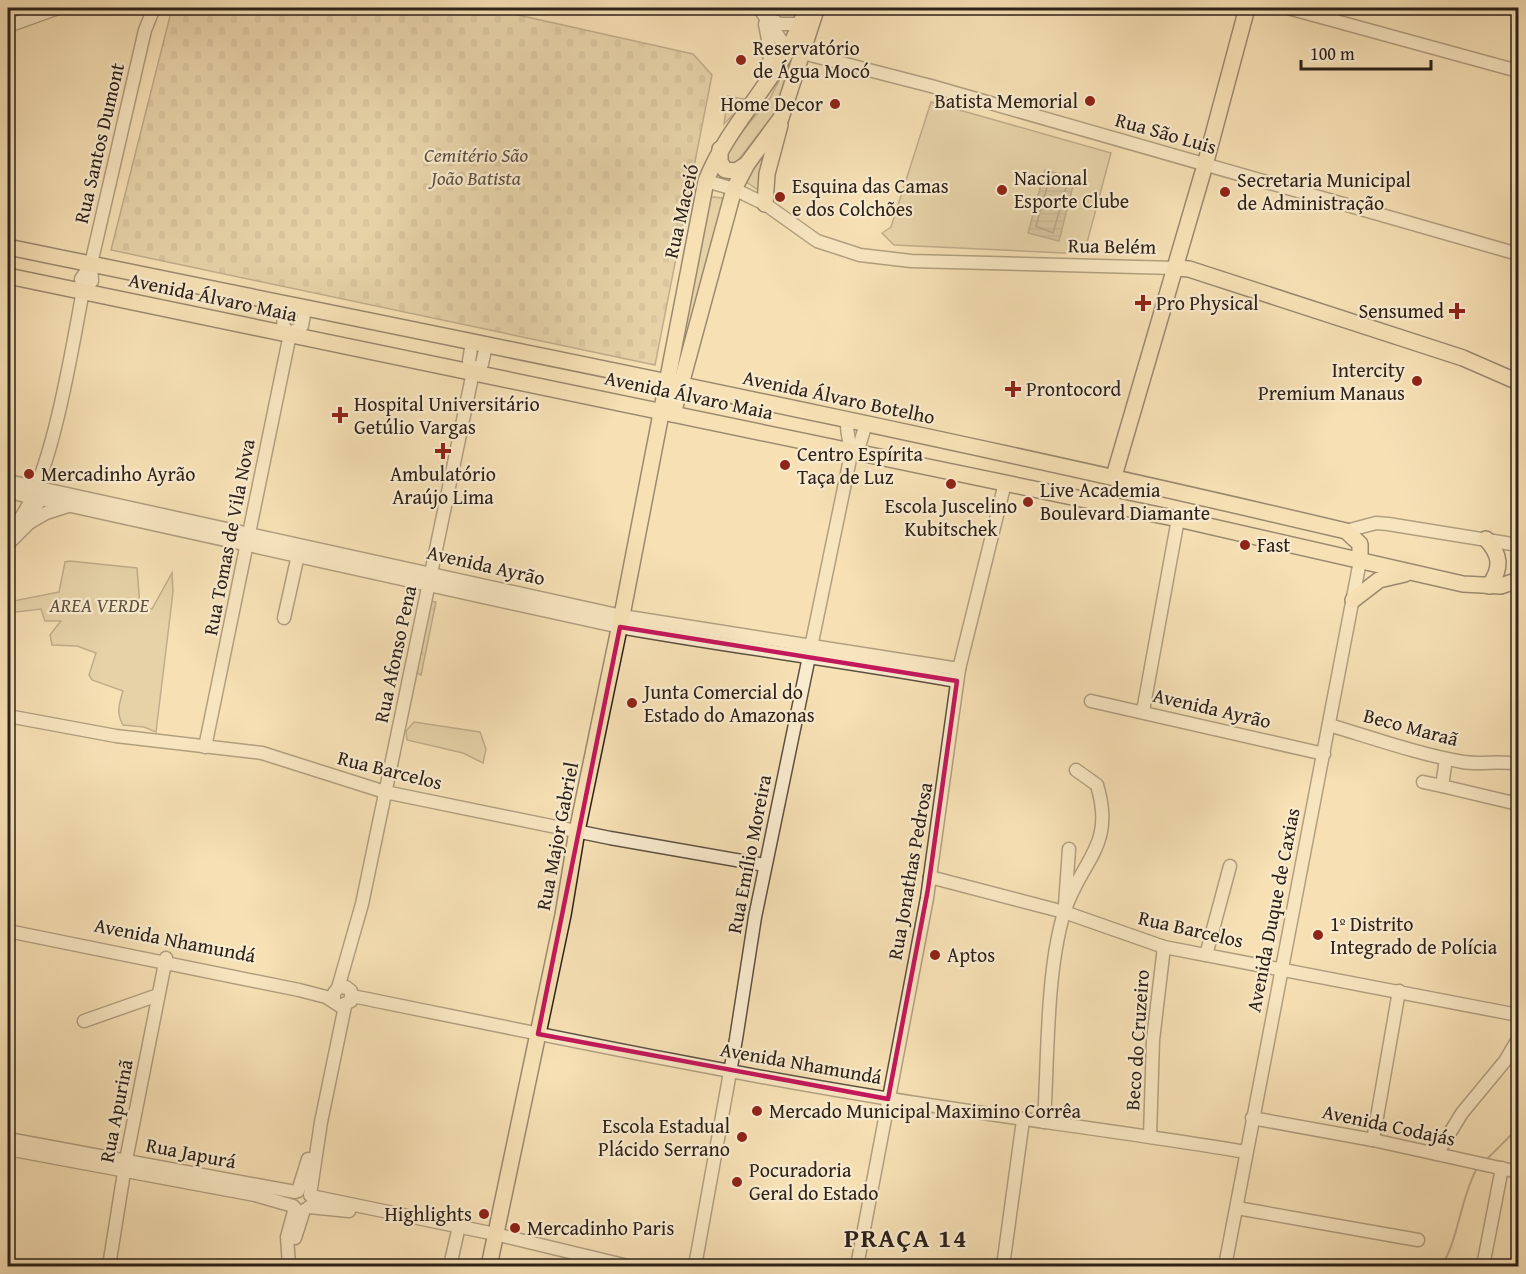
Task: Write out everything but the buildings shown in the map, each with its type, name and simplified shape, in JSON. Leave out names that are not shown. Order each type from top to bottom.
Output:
[{"type":"main road","name":"Rua Maceió","points":[[667,413],[705,181],[720,149],[768,81],[787,49],[801,24],[806,8]]},
{"type":"main road","name":"Rua Maceió","points":[[673,383],[734,189],[747,164],[781,118],[816,8]]},
{"type":"main road","points":[[1114,476],[1205,165],[1247,8]]},
{"type":"main road","points":[[765,204],[767,174],[781,118]]},
{"type":"main road","points":[[720,149],[720,162],[725,170],[736,171],[747,164]]},
{"type":"main road","name":"Avenida Álvaro Maia","points":[[8,247],[285,305]]},
{"type":"main road","name":"Rua Belém","points":[[1175,268],[1189,269],[1463,358],[1518,382]]},
{"type":"main road","name":"Avenida Álvaro Maia","points":[[8,276],[1179,519],[1413,574],[1463,584],[1495,586]]},
{"type":"main road","name":"Avenida Álvaro Botelho","points":[[285,305],[673,383],[1114,476],[1346,531]]},
{"type":"main road","name":"Rua Major Gabriel","points":[[489,1266],[563,915],[577,831],[667,413]]},
{"type":"main road","points":[[1346,531],[1360,544],[1360,561]]},
{"type":"main road","points":[[1486,539],[1499,556],[1495,586],[1518,580]]},
{"type":"main road","points":[[1353,600],[1380,580],[1413,574]]},
{"type":"street","points":[[8,26],[58,8]]},
{"type":"street","name":"Rua Santos Dumont","points":[[145,8],[145,30]]},
{"type":"street","name":"Rua Santos Dumont","points":[[8,544],[28,524],[39,492],[83,291],[92,281],[91,264],[145,30],[154,8]]},
{"type":"street","points":[[1288,8],[1518,71]]},
{"type":"street","points":[[760,10],[779,24],[801,24]]},
{"type":"street","points":[[760,10],[787,49]]},
{"type":"street","points":[[760,10],[769,38],[768,81]]},
{"type":"street","name":"Rua São Luis","points":[[787,49],[931,86],[1518,254]]},
{"type":"street","name":"Rua Belém","points":[[705,181],[734,189],[765,204],[817,241],[852,253],[885,259],[1175,268]]},
{"type":"street","name":"Rua Tomas de Vila Nova","points":[[285,305],[283,326],[290,334]]},
{"type":"street","name":"Rua Tomas de Vila Nova","points":[[205,747],[290,334],[302,326],[305,309]]},
{"type":"street","name":"Rua Afonso Pena","points":[[296,1266],[296,1235],[341,996],[473,372],[482,364],[479,344]]},
{"type":"street","name":"Rua Emílio Moreira","points":[[695,1266],[765,865],[851,451],[846,435],[847,420]]},
{"type":"street","name":"Rua Emílio Moreira","points":[[851,451],[860,443],[866,424]]},
{"type":"street","name":"Avenida Ayrão","points":[[8,481],[74,505],[248,538],[298,555],[430,578]]},
{"type":"street","name":"Rua Jonathas Pedrosa","points":[[857,1266],[930,877],[958,675],[1005,483]]},
{"type":"street","name":"Avenida Ayrão","points":[[8,492],[39,492],[621,621],[958,675]]},
{"type":"street","name":"Rua Santos Dumont","points":[[8,532],[39,492]]},
{"type":"street","points":[[28,524],[55,509],[74,505]]},
{"type":"street","points":[[1143,711],[1179,519]]},
{"type":"street","points":[[1346,531],[1376,523],[1518,545]]},
{"type":"street","points":[[284,618],[298,555]]},
{"type":"street","name":"Avenida Duque de Caxias","points":[[1225,1266],[1360,561]]},
{"type":"street","points":[[1495,586],[1518,588]]},
{"type":"street","name":"Avenida Ayrão","points":[[1091,701],[1324,754]]},
{"type":"street","name":"Rua Barcelos","points":[[8,716],[117,736],[243,750],[283,758],[333,777],[385,792],[577,831],[765,865]]},
{"type":"street","name":"Beco Maraã","points":[[1329,725],[1446,759],[1467,763],[1496,761],[1518,764]]},
{"type":"street","points":[[1442,786],[1446,759]]},
{"type":"street","points":[[1064,912],[1091,857],[1104,819],[1097,785],[1076,770]]},
{"type":"street","points":[[1423,782],[1518,804]]},
{"type":"street","points":[[1044,1122],[1052,995],[1064,912],[1069,849]]},
{"type":"street","points":[[1206,955],[1230,866]]},
{"type":"street","name":"Rua Barcelos","points":[[930,877],[1064,912],[1164,947],[1518,1015]]},
{"type":"street","name":"Avenida Nhamundá","points":[[8,925],[299,990],[341,996],[730,1071],[888,1099],[1246,1152]]},
{"type":"street","name":"Avenida Nhamundá","points":[[8,931],[165,960]]},
{"type":"street","name":"Beco do Cruzeiro","points":[[1150,1136],[1153,1040],[1164,947]]},
{"type":"street","name":"Rua Apurinã","points":[[109,1266],[125,1165],[165,960]]},
{"type":"street","points":[[1373,1140],[1399,991]]},
{"type":"street","points":[[84,1021],[158,995]]},
{"type":"street","points":[[1437,1154],[1462,1113],[1505,1061],[1518,1039]]},
{"type":"street","name":"Avenida Codajás","points":[[1252,1118],[1373,1140],[1518,1172]]},
{"type":"street","points":[[1003,1266],[1023,1120]]},
{"type":"street","name":"Rua Japurá","points":[[8,1139],[255,1195],[459,1226],[628,1266]]},
{"type":"street","name":"Rua Japurá","points":[[8,1149],[125,1165]]},
{"type":"street","points":[[1483,1266],[1502,1168]]},
{"type":"street","name":"Rua Afonso Pena","points":[[289,1266],[287,1237],[302,1201]]},
{"type":"street","points":[[1237,1209],[1418,1240]]},
{"type":"street","points":[[450,1266],[459,1226]]},
{"type":"highlighted area","points":[[620,627],[957,681],[928,889],[888,1099],[538,1034]]},
{"type":"green space","name":"Cemitério São João Batista","points":[[172,8],[487,8],[693,54],[712,75],[655,365],[111,250]]},
{"type":"green space","points":[[805,31],[774,114],[736,163],[727,162],[726,151],[770,98]]},
{"type":"green space","points":[[728,96],[748,100],[724,124]]},
{"type":"green space","name":"Nacional Esporte Clube","points":[[931,102],[1111,153],[1084,254],[894,245],[882,233],[891,227]]},
{"type":"green space","points":[[772,144],[761,192],[745,181]]},
{"type":"green space","points":[[708,198],[722,198],[724,202],[677,380],[673,379]]},
{"type":"green space","name":"AREA VERDE","points":[[65,562],[137,568],[140,606],[152,609],[172,573],[173,592],[156,732],[144,727],[123,725],[119,704],[123,691],[92,680],[89,675],[96,653],[77,646],[52,645],[50,635],[61,621],[45,621],[41,609],[8,613],[8,602],[59,592]]},
{"type":"green space","points":[[428,601],[436,602],[421,675],[414,671]]},
{"type":"green space","points":[[414,722],[480,732],[486,749],[483,763],[463,753],[407,740],[406,731]]},
{"type":"water","points":[[1045,170],[1075,178],[1059,241],[1028,233]]},
{"type":"waterway","points":[[1488,1158],[1518,1128]]},
{"type":"waterway","points":[[1442,1266],[1448,1255],[1466,1194],[1476,1170]]},
{"type":"waterway","points":[[1408,1266],[1409,1264],[1419,1266]]},
{"type":"place","name":"Reservatório de Água Mocó","points":[[741,60]]},
{"type":"place","name":"Batista Memorial","points":[[1090,101]]},
{"type":"place","name":"Home Decor","points":[[835,104]]},
{"type":"place","name":"Nacional Esporte Clube","points":[[1002,190]]},
{"type":"place","name":"Secretaria Municipal de Administração","points":[[1225,192]]},
{"type":"place","name":"Esquina das Camas e dos Colchões","points":[[780,197]]},
{"type":"place","name":"Pro Physical","points":[[1143,303]]},
{"type":"place","name":"Sensumed","points":[[1457,311]]},
{"type":"place","name":"Intercity Premium Manaus","points":[[1417,381]]},
{"type":"place","name":"Prontocord","points":[[1013,389]]},
{"type":"place","name":"Hospital Universitário Getúlio Vargas","points":[[340,415]]},
{"type":"place","name":"Ambulatório Araújo Lima","points":[[443,451]]},
{"type":"place","name":"Centro Espírita Taça de Luz","points":[[785,465]]},
{"type":"place","name":"Mercadinho Ayrão","points":[[29,474]]},
{"type":"place","name":"Escola Juscelino Kubitschek","points":[[951,484]]},
{"type":"place","name":"Live Academia Boulevard Diamante","points":[[1028,502]]},
{"type":"place","name":"Fast","points":[[1245,545]]},
{"type":"place","name":"Junta Comercial do Estado do Amazonas","points":[[632,703]]},
{"type":"place","name":"1º Distrito Integrado de Polícia","points":[[1318,935]]},
{"type":"place","name":"Aptos","points":[[935,955]]},
{"type":"place","name":"Mercado Municipal Maximino Corrêa","points":[[757,1111]]},
{"type":"place","name":"Escola Estadual Plácido Serrano","points":[[742,1137]]},
{"type":"place","name":"Pocuradoria Geral do Estado","points":[[737,1182]]},
{"type":"place","name":"Highlights","points":[[484,1214]]},
{"type":"place","name":"Mercadinho Paris","points":[[515,1228]]},
{"type":"district","name":"PRAÇA 14","points":[[906,1238]]}]
